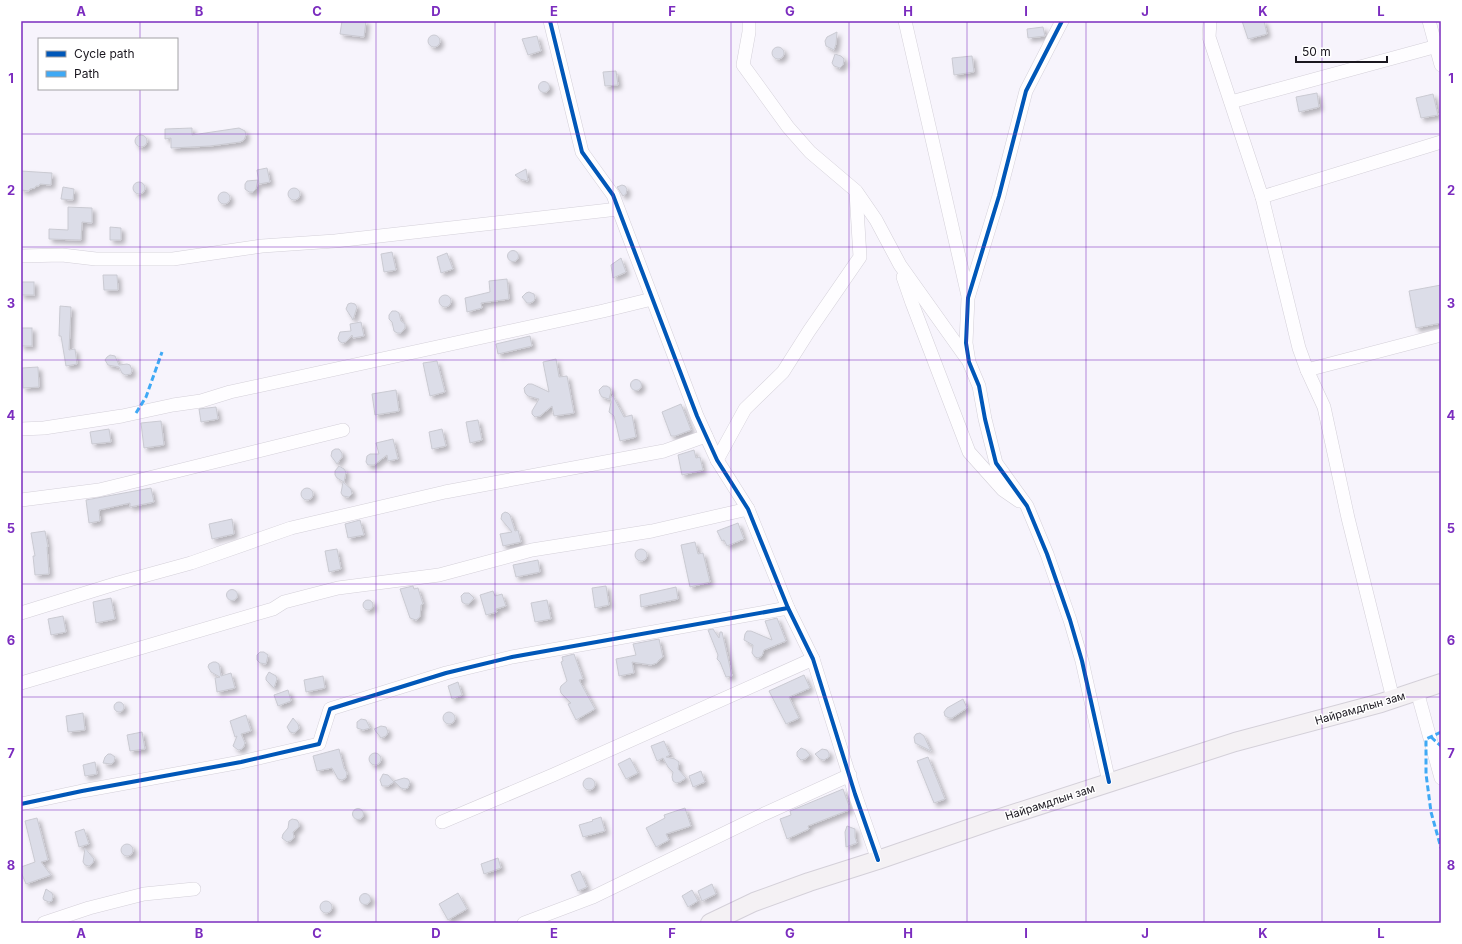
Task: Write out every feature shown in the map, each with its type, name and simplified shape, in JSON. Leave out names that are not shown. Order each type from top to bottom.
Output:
[{"type":"main road","name":"Найрамдлын зам","points":[[710,923],[754,902],[809,882],[991,821],[1235,742],[1393,699],[1441,683]]},
{"type":"street","points":[[550,21],[582,152],[613,195],[706,436],[717,460],[748,509],[788,608],[813,659],[855,794],[878,860]]},
{"type":"street","points":[[749,21],[750,32],[743,65],[788,127],[810,152],[856,191],[876,220],[900,265],[969,362],[979,386],[985,419],[996,463],[1027,506],[1047,554],[1070,620],[1082,660],[1110,782]]},
{"type":"street","points":[[905,21],[968,298]]},
{"type":"street","points":[[969,362],[966,343],[968,298],[999,196],[1026,91],[1062,21]]},
{"type":"street","points":[[1210,21],[1209,37],[1262,197],[1299,348],[1307,370],[1324,407],[1348,518],[1393,699]]},
{"type":"street","points":[[1429,21],[1438,46],[1441,65]]},
{"type":"street","points":[[1231,102],[1438,46]]},
{"type":"street","points":[[1262,197],[1441,142]]},
{"type":"street","points":[[717,460],[745,409],[783,372],[809,331],[860,257],[856,191]]},
{"type":"street","points":[[21,256],[62,255],[96,259],[173,260],[262,246],[335,241],[618,209]]},
{"type":"street","points":[[900,265],[912,302],[969,452],[1003,490],[1027,506]]},
{"type":"street","points":[[21,429],[52,426],[201,401],[230,392],[652,299]]},
{"type":"street","points":[[1307,370],[1441,335]]},
{"type":"street","points":[[21,500],[106,488],[343,430]]},
{"type":"street","points":[[21,613],[118,583],[191,563],[291,528],[445,492],[664,451],[706,436]]},
{"type":"street","points":[[21,683],[273,609],[284,602],[338,588],[440,575],[532,550],[652,531],[748,509]]},
{"type":"street","points":[[21,804],[82,791],[241,762],[319,744],[330,709],[446,673],[512,657],[788,608]]},
{"type":"street","points":[[442,822],[553,775],[813,659]]},
{"type":"street","points":[[1417,691],[1441,778]]},
{"type":"street","points":[[524,923],[593,897],[764,814],[850,775]]},
{"type":"street","points":[[44,923],[90,908],[144,894],[194,889]]},
{"type":"building","points":[[342,21],[366,21],[364,37],[340,34]]},
{"type":"building","points":[[1242,21],[1264,21],[1267,34],[1248,39]]},
{"type":"building","points":[[1043,27],[1045,36],[1028,38],[1027,29]]},
{"type":"building","points":[[837,32],[834,50],[826,46],[825,41],[827,37]]},
{"type":"building","points":[[434,35],[438,37],[440,41],[438,45],[434,47],[430,45],[428,41],[430,37]]},
{"type":"building","points":[[537,36],[541,51],[528,55],[522,39]]},
{"type":"building","points":[[780,47],[783,48],[783,58],[776,59],[773,58],[772,51],[773,48]]},
{"type":"building","points":[[835,54],[844,59],[843,65],[840,68],[834,66],[832,63]]},
{"type":"building","points":[[972,56],[974,72],[954,75],[952,58]]},
{"type":"building","points":[[616,71],[618,85],[605,86],[603,72]]},
{"type":"building","points":[[544,81],[548,83],[550,87],[548,91],[544,93],[540,91],[538,87],[540,83]]},
{"type":"building","points":[[1317,93],[1319,107],[1299,112],[1296,97]]},
{"type":"building","points":[[1433,94],[1438,115],[1421,118],[1416,98]]},
{"type":"building","points":[[192,128],[192,135],[239,128],[245,131],[246,135],[244,140],[240,142],[210,146],[171,148],[171,138],[165,139],[165,129]]},
{"type":"building","points":[[141,135],[145,137],[147,141],[145,145],[141,147],[137,145],[135,141],[137,137]]},
{"type":"building","points":[[267,168],[270,182],[259,184],[257,170]]},
{"type":"building","points":[[526,169],[528,181],[520,179],[515,175]]},
{"type":"building","points":[[21,171],[52,173],[51,185],[40,184],[29,191],[21,190]]},
{"type":"building","points":[[258,180],[256,189],[253,192],[249,192],[245,189],[245,184],[247,181]]},
{"type":"building","points":[[139,182],[143,184],[145,188],[143,192],[139,194],[135,192],[133,188],[135,184]]},
{"type":"building","points":[[622,185],[627,189],[626,194],[623,196],[617,187]]},
{"type":"building","points":[[63,187],[74,189],[73,200],[61,199]]},
{"type":"building","points":[[294,188],[298,190],[300,194],[298,198],[294,200],[290,198],[288,194],[290,190]]},
{"type":"building","points":[[224,192],[228,194],[230,198],[228,202],[224,204],[220,202],[218,198],[220,194]]},
{"type":"building","points":[[68,207],[92,208],[92,223],[82,222],[81,240],[49,239],[49,229],[68,230]]},
{"type":"building","points":[[110,227],[121,228],[121,240],[110,240]]},
{"type":"building","points":[[513,250],[517,252],[519,256],[517,260],[513,262],[509,260],[507,256],[509,252]]},
{"type":"building","points":[[392,252],[396,270],[384,272],[381,254]]},
{"type":"building","points":[[447,253],[453,269],[441,273],[437,257]]},
{"type":"building","points":[[621,258],[626,272],[613,278],[611,265]]},
{"type":"building","points":[[103,275],[117,275],[118,290],[104,290]]},
{"type":"building","points":[[507,279],[509,299],[481,303],[482,308],[467,312],[465,298],[490,292],[489,281]]},
{"type":"building","points":[[21,282],[34,282],[34,295],[21,295]]},
{"type":"building","points":[[1441,285],[1441,323],[1416,328],[1409,291]]},
{"type":"building","points":[[529,292],[534,294],[535,298],[534,301],[527,303],[522,297]]},
{"type":"building","points":[[445,295],[449,297],[451,301],[449,305],[445,307],[441,305],[439,301],[441,297]]},
{"type":"building","points":[[348,304],[355,304],[357,307],[353,320],[346,309]]},
{"type":"building","points":[[60,306],[71,307],[69,350],[75,349],[77,364],[66,366],[61,336],[59,336]]},
{"type":"building","points":[[392,311],[399,313],[401,321],[405,324],[405,328],[401,333],[394,331],[392,322],[389,319],[389,315]]},
{"type":"building","points":[[361,322],[364,336],[353,338],[352,335],[346,342],[342,343],[339,341],[338,338],[340,332],[351,331],[350,324]]},
{"type":"building","points":[[21,328],[32,328],[32,346],[21,346]]},
{"type":"building","points":[[530,336],[532,346],[498,354],[496,344]]},
{"type":"building","points":[[110,355],[115,356],[119,365],[130,365],[132,370],[131,374],[125,375],[119,367],[108,365],[105,360]]},
{"type":"building","points":[[556,359],[559,377],[567,376],[574,413],[554,416],[552,406],[540,416],[535,417],[532,414],[532,411],[539,399],[528,396],[525,393],[524,388],[528,384],[532,384],[549,392],[543,362]]},
{"type":"building","points":[[437,361],[445,392],[430,396],[423,363]]},
{"type":"building","points":[[38,367],[39,387],[23,388],[22,368]]},
{"type":"building","points":[[636,379],[640,381],[642,385],[640,389],[636,391],[632,389],[630,385],[632,381]]},
{"type":"building","points":[[603,386],[610,388],[611,392],[609,399],[602,397],[600,394],[599,390]]},
{"type":"building","points":[[396,390],[399,411],[375,415],[372,394]]},
{"type":"building","points":[[613,396],[624,417],[632,415],[636,437],[620,441],[614,416],[609,412],[611,402],[610,398]]},
{"type":"building","points":[[681,404],[691,430],[671,436],[662,412]]},
{"type":"building","points":[[216,407],[218,419],[201,422],[199,409]]},
{"type":"building","points":[[478,420],[482,440],[470,443],[466,422]]},
{"type":"building","points":[[161,421],[164,445],[144,448],[141,423]]},
{"type":"building","points":[[109,429],[111,442],[92,444],[90,432]]},
{"type":"building","points":[[442,429],[446,446],[432,449],[429,432]]},
{"type":"building","points":[[393,439],[398,459],[388,461],[387,455],[374,465],[368,465],[366,462],[367,456],[370,454],[379,454],[376,443]]},
{"type":"building","points":[[339,449],[342,453],[342,457],[337,464],[331,456],[332,451]]},
{"type":"building","points":[[694,450],[696,458],[700,457],[703,470],[682,475],[678,455]]},
{"type":"building","points":[[339,466],[346,472],[344,482],[335,475],[335,471]]},
{"type":"building","points":[[343,482],[351,489],[352,494],[349,497],[343,496],[341,493]]},
{"type":"building","points":[[151,488],[154,502],[130,507],[130,503],[99,510],[100,521],[89,523],[86,500]]},
{"type":"building","points":[[307,488],[311,490],[313,494],[311,498],[307,500],[303,498],[301,494],[303,490]]},
{"type":"building","points":[[505,512],[510,515],[515,531],[518,530],[521,542],[503,546],[500,534],[512,532],[501,519],[502,514]]},
{"type":"building","points":[[232,519],[234,534],[212,539],[209,524]]},
{"type":"building","points":[[360,520],[364,535],[348,538],[345,524]]},
{"type":"building","points":[[738,523],[744,539],[727,546],[724,540],[722,541],[717,531]]},
{"type":"building","points":[[45,531],[48,547],[49,574],[35,575],[33,556],[35,556],[31,533]]},
{"type":"building","points":[[695,542],[698,554],[703,553],[710,582],[690,587],[681,545]]},
{"type":"building","points":[[337,549],[341,569],[329,572],[325,551]]},
{"type":"building","points":[[641,549],[645,551],[647,555],[645,559],[641,561],[637,559],[635,555],[637,551]]},
{"type":"building","points":[[538,560],[540,572],[516,577],[513,565]]},
{"type":"building","points":[[413,586],[414,589],[418,588],[423,604],[421,605],[420,617],[416,620],[410,618],[400,589]]},
{"type":"building","points":[[606,586],[609,605],[595,608],[592,588]]},
{"type":"building","points":[[676,587],[678,599],[641,607],[640,595]]},
{"type":"building","points":[[232,589],[236,591],[238,595],[236,599],[232,601],[228,599],[226,595],[228,591]]},
{"type":"building","points":[[493,591],[495,596],[502,594],[506,606],[496,609],[497,612],[486,615],[480,595]]},
{"type":"building","points":[[464,593],[469,593],[474,598],[469,604],[462,602],[461,596]]},
{"type":"building","points":[[111,598],[115,619],[96,623],[93,602]]},
{"type":"building","points":[[366,600],[370,600],[372,601],[372,609],[366,610],[363,607],[363,603]]},
{"type":"building","points":[[547,600],[551,619],[535,622],[531,603]]},
{"type":"building","points":[[63,616],[66,632],[51,635],[48,619]]},
{"type":"building","points":[[777,618],[786,641],[764,650],[762,656],[758,658],[755,657],[752,653],[753,645],[744,640],[745,634],[747,631],[751,631],[772,640],[765,621]]},
{"type":"building","points":[[713,629],[719,638],[720,632],[722,632],[732,676],[726,677],[720,662],[717,659],[718,655],[708,630]]},
{"type":"building","points":[[659,639],[663,657],[657,663],[651,665],[632,662],[634,673],[619,676],[616,659],[636,655],[633,644]]},
{"type":"building","points":[[260,652],[264,652],[268,655],[266,664],[260,663],[257,660],[257,655]]},
{"type":"building","points":[[574,654],[583,679],[579,680],[595,709],[576,720],[568,704],[571,703],[561,693],[560,689],[561,686],[567,681],[561,662],[563,661],[562,657]]},
{"type":"building","points":[[213,662],[219,664],[221,676],[231,673],[235,688],[217,692],[215,678],[220,677],[211,672],[208,667],[209,664]]},
{"type":"building","points":[[269,672],[276,676],[277,679],[274,688],[266,680]]},
{"type":"building","points":[[804,675],[810,688],[789,697],[799,718],[786,724],[769,691]]},
{"type":"building","points":[[323,676],[325,688],[306,692],[304,680]]},
{"type":"building","points":[[458,682],[462,695],[452,699],[448,686]]},
{"type":"building","points":[[288,690],[291,701],[278,706],[274,695]]},
{"type":"building","points":[[963,699],[967,708],[952,718],[945,716],[944,712],[947,708]]},
{"type":"building","points":[[117,702],[121,702],[123,703],[123,711],[117,712],[114,709],[114,705]]},
{"type":"building","points":[[449,712],[453,714],[455,718],[453,722],[449,724],[445,722],[443,718],[445,714]]},
{"type":"building","points":[[83,713],[85,730],[68,732],[66,716]]},
{"type":"building","points":[[246,715],[251,731],[241,734],[245,743],[242,749],[238,750],[233,746],[237,736],[235,737],[230,721]]},
{"type":"building","points":[[293,718],[298,724],[299,728],[294,733],[290,732],[287,727]]},
{"type":"building","points":[[361,719],[366,720],[370,728],[363,730],[357,728],[357,722]]},
{"type":"building","points":[[381,726],[386,727],[388,732],[386,736],[381,738],[374,729]]},
{"type":"building","points":[[142,732],[145,749],[130,751],[127,735]]},
{"type":"building","points":[[920,733],[924,736],[931,751],[915,743],[914,737],[916,734]]},
{"type":"building","points":[[664,741],[670,755],[666,757],[675,759],[679,762],[678,769],[686,778],[680,782],[676,783],[673,781],[673,772],[663,758],[657,761],[651,746]]},
{"type":"building","points":[[801,748],[806,750],[810,755],[801,760],[797,756],[797,752]]},
{"type":"building","points":[[339,749],[344,768],[347,773],[346,778],[342,780],[338,779],[332,768],[317,771],[313,756]]},
{"type":"building","points":[[822,749],[827,750],[829,753],[829,757],[824,760],[820,759],[815,754]]},
{"type":"building","points":[[375,753],[379,755],[381,759],[379,763],[375,765],[371,763],[369,759],[371,755]]},
{"type":"building","points":[[108,754],[115,757],[114,762],[111,764],[103,763]]},
{"type":"building","points":[[928,757],[945,799],[934,803],[917,761]]},
{"type":"building","points":[[630,758],[638,773],[626,779],[618,764]]},
{"type":"building","points":[[95,762],[97,774],[85,776],[83,765]]},
{"type":"building","points":[[701,771],[705,782],[693,787],[689,776]]},
{"type":"building","points":[[383,774],[388,775],[394,782],[388,786],[382,786],[380,780]]},
{"type":"building","points":[[404,778],[408,779],[410,782],[408,788],[405,789],[401,788],[394,781]]},
{"type":"building","points":[[589,778],[593,780],[595,784],[593,788],[589,790],[585,788],[583,784],[585,780]]},
{"type":"building","points":[[843,789],[849,810],[808,826],[809,829],[787,839],[780,819],[791,815],[790,811]]},
{"type":"building","points":[[358,808],[362,810],[364,814],[362,818],[358,820],[354,818],[352,814],[354,810]]},
{"type":"building","points":[[685,808],[691,826],[666,834],[669,840],[656,847],[646,828],[665,818],[664,815]]},
{"type":"building","points":[[601,817],[605,831],[583,837],[579,825]]},
{"type":"building","points":[[37,818],[48,860],[41,862],[51,875],[26,884],[21,872],[21,867],[35,862],[25,821]]},
{"type":"building","points":[[292,819],[297,820],[299,827],[293,832],[294,837],[292,840],[287,842],[282,838],[283,834],[288,828],[289,821]]},
{"type":"building","points":[[847,826],[855,829],[857,843],[846,847],[845,832]]},
{"type":"building","points":[[84,829],[89,844],[79,847],[75,832]]},
{"type":"building","points":[[127,844],[131,846],[133,850],[131,854],[127,856],[123,854],[121,850],[123,846]]},
{"type":"building","points":[[85,848],[94,859],[93,863],[89,866],[85,865],[83,862]]},
{"type":"building","points":[[498,858],[501,868],[484,874],[481,864]]},
{"type":"building","points":[[580,871],[587,887],[578,891],[571,875]]},
{"type":"building","points":[[712,884],[716,894],[702,901],[698,891]]},
{"type":"building","points":[[46,889],[52,893],[52,901],[49,902],[43,898]]},
{"type":"building","points":[[692,890],[698,901],[688,907],[682,896]]},
{"type":"building","points":[[365,893],[369,895],[371,899],[369,903],[365,905],[361,903],[359,899],[361,895]]},
{"type":"building","points":[[458,893],[467,909],[448,920],[439,904]]},
{"type":"building","points":[[326,901],[330,903],[332,907],[330,911],[326,913],[322,911],[320,907],[322,903]]},
{"type":"marked path","points":[[136,413],[146,397],[162,352]]},
{"type":"marked path","points":[[1441,732],[1426,739],[1426,774],[1431,812],[1441,848]]},
{"type":"marked path","points":[[1431,737],[1441,746]]},
{"type":"cycle path","points":[[550,21],[582,152],[613,195],[697,416],[717,460],[748,509],[788,608],[813,659],[855,794],[878,860]]},
{"type":"cycle path","points":[[1062,21],[1026,91],[999,196],[968,298],[966,343],[969,362],[979,386],[985,419],[996,463],[1027,506],[1047,554],[1070,620],[1082,661],[1109,782]]},
{"type":"cycle path","points":[[21,804],[82,791],[241,762],[319,744],[330,709],[446,673],[512,657],[788,608]]}]
